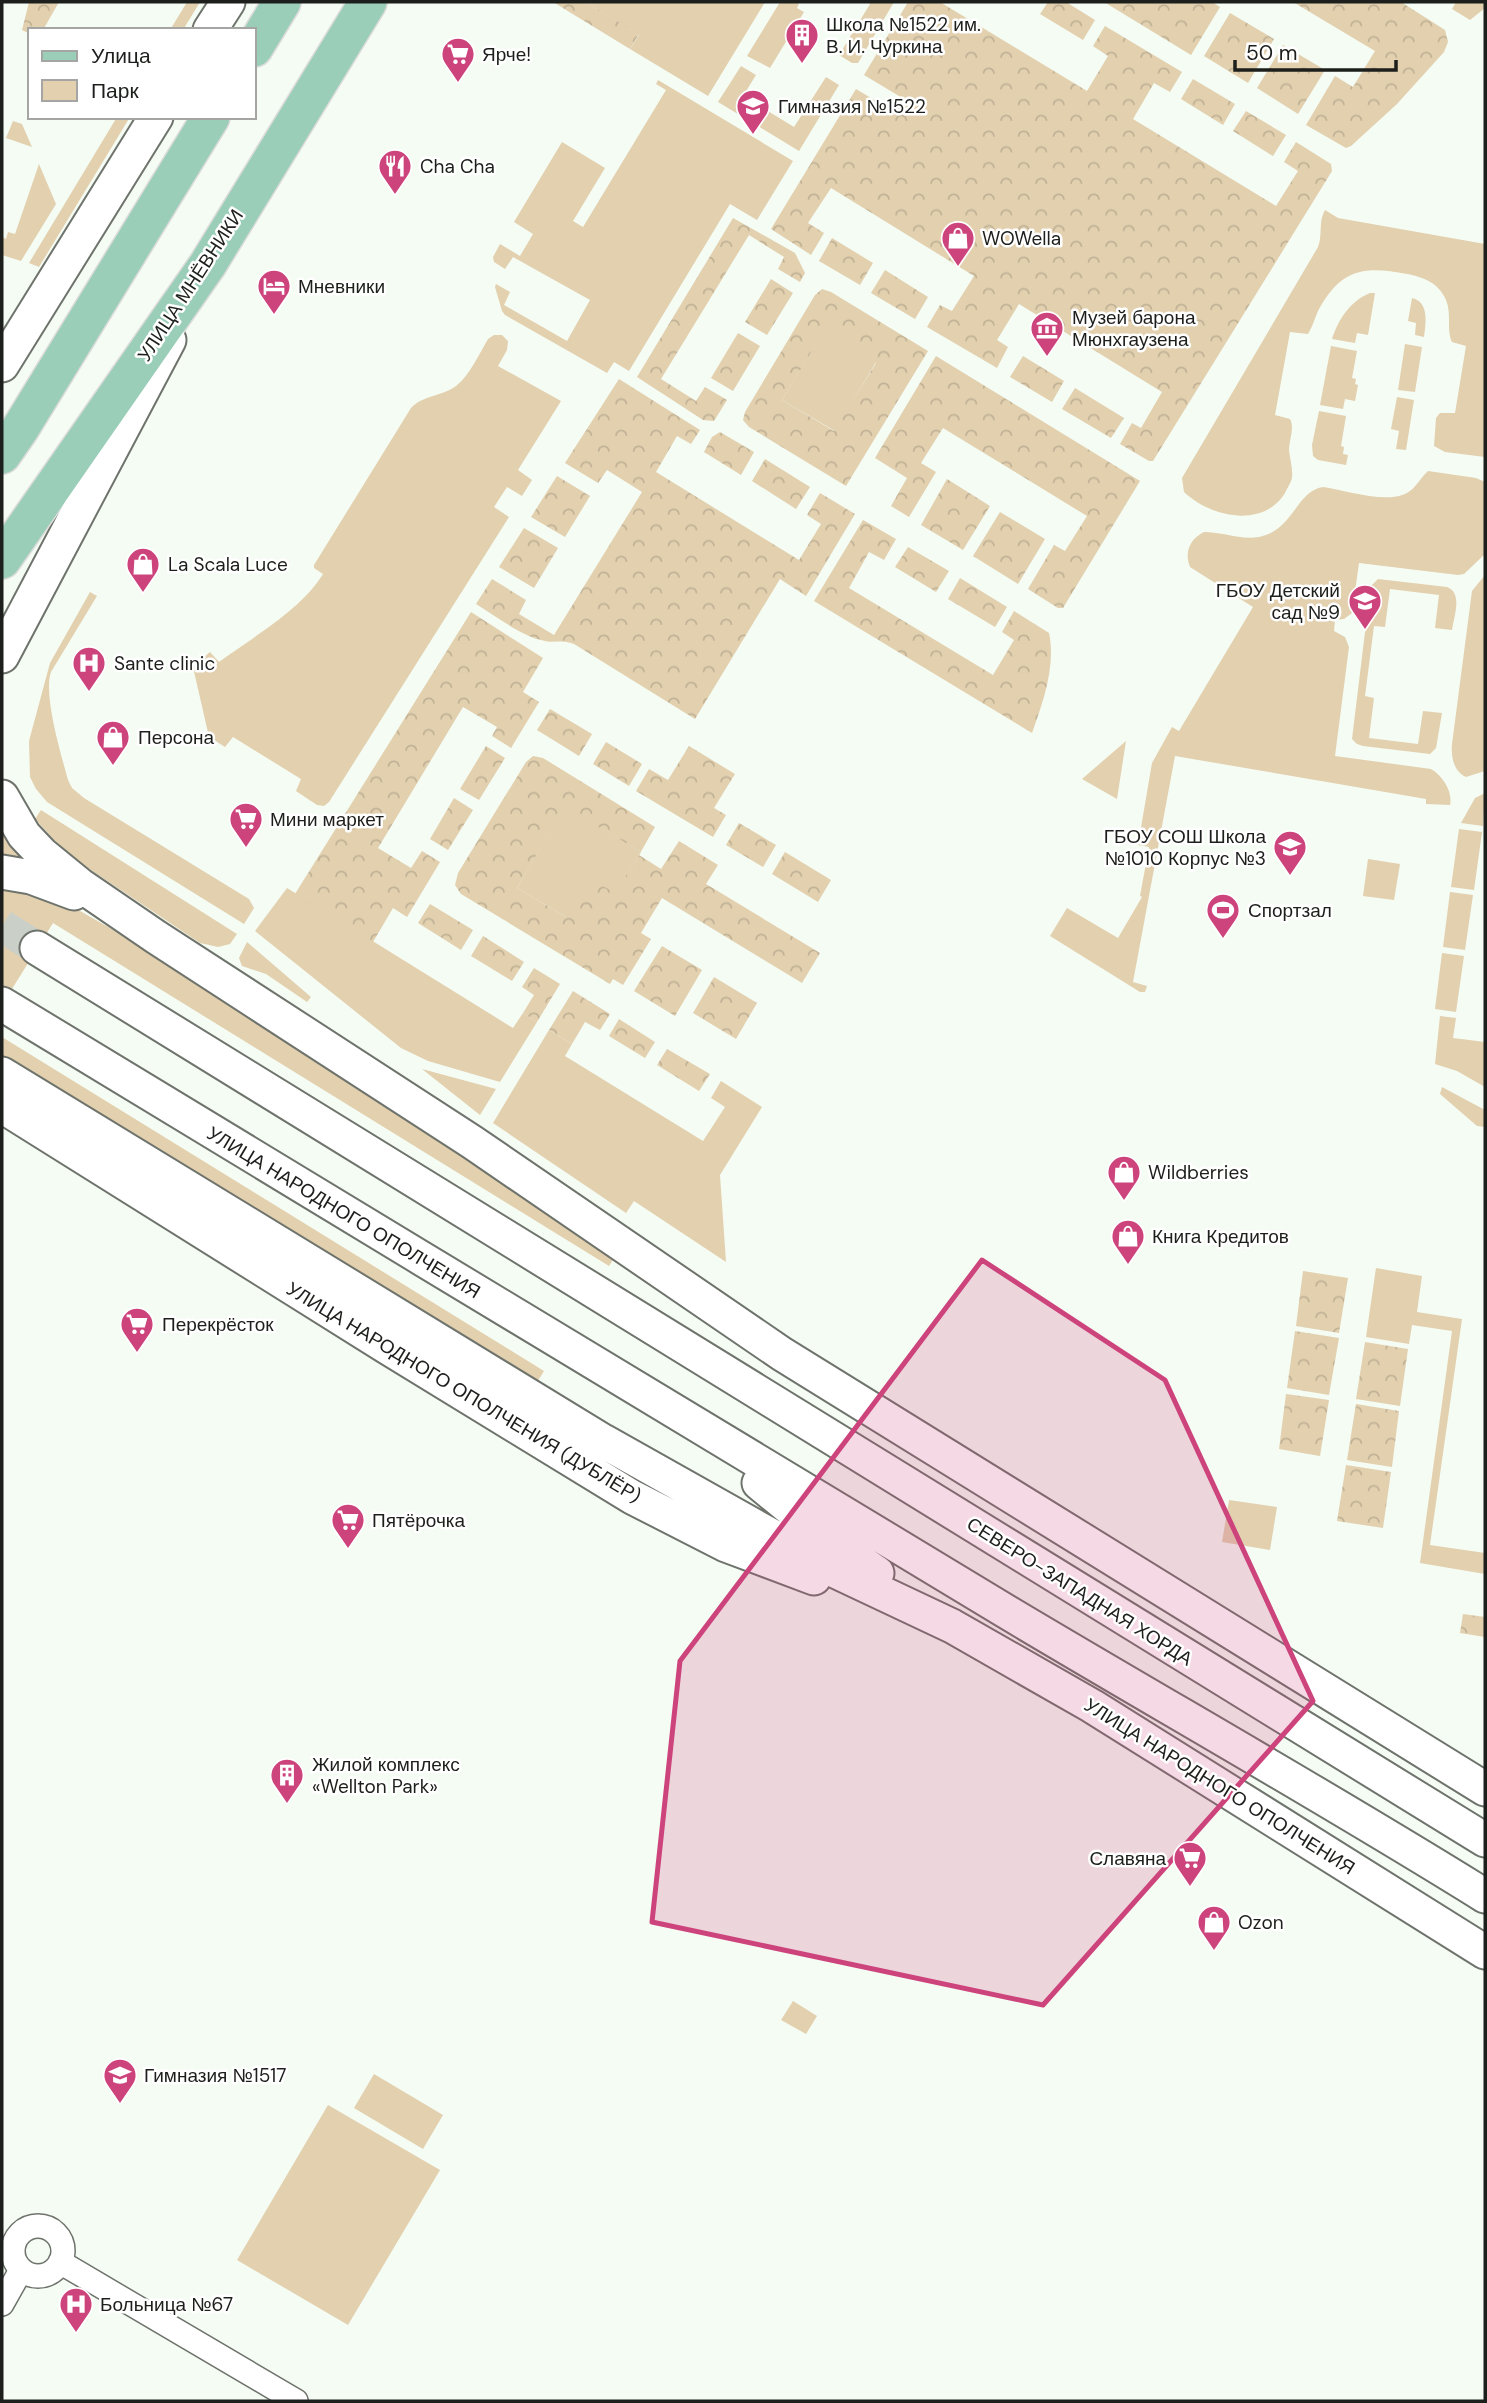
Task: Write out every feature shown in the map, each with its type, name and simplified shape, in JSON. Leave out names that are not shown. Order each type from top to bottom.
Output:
[{"type":"main road","points":[[211,28],[228,2]]},
{"type":"main road","points":[[256,45],[282,2]]},
{"type":"main road","name":"УЛИЦА МНЁВНИКИ","points":[[2,560],[208,264],[368,2]]},
{"type":"main road","points":[[2,365],[155,119]]},
{"type":"main road","points":[[2,454],[20,429],[210,119]]},
{"type":"main road","points":[[2,656],[208,264]]},
{"type":"main road","points":[[2,797],[24,835],[42,854],[80,885],[156,937],[472,1142],[782,1354],[1485,1789]]},
{"type":"main road","points":[[2,872],[31,877],[56,886],[91,901],[156,937]]},
{"type":"main road","points":[[37,948],[675,1342],[954,1461]]},
{"type":"main road","name":"УЛИЦА НАРОДНОГО ОПОЛЧЕНИЯ","points":[[2,1004],[685,1419]]},
{"type":"main road","points":[[2,1074],[603,1441],[829,1568],[952,1626]]},
{"type":"main road","name":"УЛИЦА НАРОДНОГО ОПОЛЧЕНИЯ (ДУБЛЁР)","points":[[2,1106],[632,1497],[726,1545],[952,1626]]},
{"type":"main road","name":"СЕВЕРО-ЗАПАДНАЯ ХОРДА","points":[[675,1342],[1485,1840]]},
{"type":"main road","points":[[685,1419],[825,1537],[952,1626]]},
{"type":"main road","points":[[685,1419],[1363,1820],[1485,1896]]},
{"type":"main road","name":"УЛИЦА НАРОДНОГО ОПОЛЧЕНИЯ","points":[[952,1626],[1091,1706],[1485,1952]]},
{"type":"street","points":[[43,2227],[56,2235],[62,2248],[60,2262],[50,2273],[42,2276],[27,2274],[21,2270],[16,2264],[13,2248],[20,2233],[43,2227]]},
{"type":"street","points":[[60,2262],[296,2401]]},
{"type":"street","points":[[2,2304],[21,2270]]},
{"type":"highlighted area","points":[[982,1260],[1165,1380],[1313,1701],[1043,2005],[652,1922],[680,1661]]},
{"type":"green space","points":[[29,2],[59,2],[44,28],[28,28],[28,33],[22,30]]},
{"type":"green space","points":[[187,2],[200,2],[184,28],[171,28]]},
{"type":"green space","points":[[553,2],[585,2],[639,34],[630,49]]},
{"type":"green space","points":[[585,2],[765,2],[708,96],[630,49],[639,35]]},
{"type":"green space","points":[[780,2],[795,2],[799,4],[797,8],[804,12],[770,68],[747,56]]},
{"type":"green space","points":[[867,2],[894,2],[858,63],[852,63],[839,55],[870,4]]},
{"type":"green space","points":[[908,2],[940,2],[1087,91],[1108,56],[1093,46],[1105,26],[1182,72],[1170,92],[1154,83],[1133,119],[1276,206],[1298,171],[1284,162],[1296,142],[1331,164],[1332,171],[1153,461],[1120,444],[1132,423],[1141,428],[1162,392],[1019,304],[997,340],[1008,347],[997,368],[927,327],[940,305],[952,311],[974,276],[831,188],[808,223],[824,233],[811,255],[771,229],[856,89],[896,113],[904,99],[864,75]]},
{"type":"green space","points":[[1048,2],[1066,2],[1095,20],[1083,40],[1040,14]]},
{"type":"green space","points":[[1104,2],[1212,2],[1220,7],[1191,55]]},
{"type":"green space","points":[[1293,2],[1401,2],[1445,30],[1448,42],[1444,52],[1397,104],[1346,148],[1306,125],[1335,76],[1353,87],[1375,51]]},
{"type":"green space","points":[[1456,2],[1485,2],[1485,8],[1470,20],[1452,9]]},
{"type":"green space","points":[[1230,13],[1274,39],[1248,83],[1204,56]]},
{"type":"green space","points":[[1283,45],[1325,70],[1298,114],[1257,88]]},
{"type":"green space","points":[[741,66],[756,75],[743,96],[794,127],[826,77],[839,85],[799,151],[718,102]]},
{"type":"green space","points":[[1193,79],[1235,104],[1223,125],[1181,99]]},
{"type":"green space","points":[[658,80],[793,161],[757,220],[730,204],[629,371],[614,362],[607,373],[505,315],[495,287],[496,284],[510,292],[504,305],[567,341],[590,300],[513,257],[505,269],[494,262],[493,257],[500,244],[520,256],[533,234],[514,222],[562,142],[605,168],[573,221],[583,227],[666,90],[656,84]]},
{"type":"green space","points":[[1246,111],[1286,135],[1273,156],[1233,131]]},
{"type":"green space","points":[[116,119],[129,119],[39,267],[29,263]]},
{"type":"green space","points":[[13,121],[22,124],[32,147],[6,138]]},
{"type":"green space","points":[[39,164],[56,204],[21,261],[2,255],[2,237],[6,239],[8,232],[15,234]]},
{"type":"green space","points":[[1325,210],[1338,218],[1485,244],[1485,457],[1445,452],[1434,446],[1436,418],[1440,413],[1455,413],[1466,346],[1452,342],[1448,305],[1443,294],[1430,282],[1407,274],[1379,270],[1356,273],[1337,285],[1328,295],[1308,334],[1290,332],[1275,415],[1290,419],[1292,426],[1289,450],[1292,478],[1285,493],[1264,512],[1250,515],[1222,513],[1208,508],[1184,492],[1182,478],[1318,247]]},
{"type":"green space","points":[[733,218],[795,253],[805,273],[800,282],[778,269],[784,257],[749,235],[661,379],[696,401],[705,387],[727,400],[714,421],[703,420],[637,377]]},
{"type":"green space","points":[[832,238],[873,263],[860,285],[819,261]]},
{"type":"green space","points":[[885,270],[928,297],[915,319],[871,293]]},
{"type":"green space","points":[[771,279],[793,293],[767,335],[745,322]]},
{"type":"green space","points":[[822,289],[831,292],[928,351],[846,486],[749,427],[743,420],[745,412],[815,295]],"holes":[[[828,324],[870,349],[866,357],[876,363],[834,431],[782,400]]]},
{"type":"green space","points":[[1375,293],[1368,335],[1357,333],[1355,343],[1332,339],[1346,312],[1356,301]]},
{"type":"green space","points":[[1412,298],[1424,308],[1424,337],[1415,335],[1416,323],[1408,321]]},
{"type":"green space","points":[[828,323],[871,349],[876,362],[835,431],[782,400]]},
{"type":"green space","points":[[738,333],[760,346],[733,391],[711,378]]},
{"type":"green space","points":[[494,335],[502,335],[508,341],[507,350],[498,366],[561,401],[518,470],[532,480],[522,496],[507,487],[494,507],[509,517],[329,802],[324,806],[317,805],[296,791],[301,779],[233,737],[225,747],[209,737],[193,667],[210,652],[219,662],[276,622],[314,587],[323,574],[314,568],[314,565],[411,408],[421,400],[456,386],[470,370],[488,339]]},
{"type":"green space","points":[[1405,344],[1422,347],[1415,392],[1398,390]]},
{"type":"green space","points":[[1331,346],[1357,351],[1352,378],[1356,379],[1355,384],[1358,385],[1355,401],[1345,399],[1343,409],[1320,405]]},
{"type":"green space","points":[[936,356],[1140,481],[1063,608],[1058,608],[1028,589],[1054,545],[1065,551],[1087,516],[943,428],[921,463],[936,472],[909,517],[891,506],[907,478],[875,458]]},
{"type":"green space","points":[[1023,356],[1064,381],[1052,402],[1010,377]]},
{"type":"green space","points":[[619,379],[700,430],[691,444],[677,436],[656,472],[799,560],[821,524],[807,515],[820,493],[855,514],[806,596],[780,579],[695,719],[574,644],[532,637],[476,604],[492,579],[526,600],[519,614],[554,635],[642,492],[607,470],[598,483],[565,463]]},
{"type":"green space","points":[[1075,388],[1124,418],[1111,438],[1062,409]]},
{"type":"green space","points":[[1397,397],[1414,400],[1406,450],[1396,449],[1399,431],[1391,429]]},
{"type":"green space","points":[[1319,411],[1346,416],[1341,446],[1344,447],[1343,454],[1348,455],[1346,465],[1318,460],[1313,456],[1312,445]]},
{"type":"green space","points":[[720,432],[754,452],[741,475],[704,452],[712,437]]},
{"type":"green space","points":[[765,459],[810,487],[796,509],[752,481]]},
{"type":"green space","points":[[1428,471],[1476,478],[1485,482],[1485,554],[1464,574],[1458,575],[1359,563],[1352,613],[1344,619],[1335,620],[1334,631],[1345,637],[1349,647],[1335,756],[1431,769],[1446,785],[1450,805],[1426,804],[1426,799],[1175,756],[1133,982],[1147,986],[1145,992],[1140,992],[1050,936],[1067,908],[1118,938],[1142,897],[1140,896],[1149,847],[1138,845],[1152,763],[1172,727],[1179,731],[1253,607],[1190,567],[1188,551],[1192,542],[1204,532],[1252,538],[1271,533],[1288,519],[1307,496],[1323,487],[1368,496],[1401,495],[1410,491]]},
{"type":"green space","points":[[557,476],[590,496],[565,537],[531,517]]},
{"type":"green space","points":[[947,479],[990,506],[963,550],[921,525]]},
{"type":"green space","points":[[1000,512],[1045,539],[1018,584],[973,556]]},
{"type":"green space","points":[[863,520],[896,539],[884,560],[869,552],[849,588],[993,675],[1014,640],[1002,632],[1014,611],[1049,633],[1050,671],[1032,733],[814,601]]},
{"type":"green space","points":[[524,528],[558,548],[534,588],[499,567]]},
{"type":"green space","points":[[908,547],[949,571],[936,592],[895,567]]},
{"type":"green space","points":[[1485,575],[1485,771],[1466,777],[1458,771],[1454,763],[1452,744],[1472,591]]},
{"type":"green space","points":[[960,578],[1007,607],[995,627],[948,599]]},
{"type":"green space","points":[[1378,579],[1447,587],[1455,594],[1452,630],[1435,628],[1439,595],[1390,589],[1385,627],[1374,626],[1365,696],[1374,698],[1369,738],[1418,744],[1423,711],[1442,713],[1436,748],[1430,754],[1363,746],[1352,739],[1370,591]]},
{"type":"green space","points":[[90,592],[97,596],[51,672],[49,682],[54,725],[68,780],[72,788],[84,798],[249,899],[254,908],[244,924],[47,802],[30,777],[29,741],[50,663]]},
{"type":"green space","points":[[471,612],[543,658],[523,692],[539,702],[511,748],[492,736],[497,727],[463,707],[378,848],[411,868],[422,851],[440,862],[407,917],[393,908],[373,942],[295,894]]},
{"type":"green space","points":[[550,709],[592,734],[579,756],[537,730]]},
{"type":"green space","points":[[1126,741],[1117,799],[1082,779]]},
{"type":"green space","points":[[606,742],[642,764],[629,786],[593,764]]},
{"type":"green space","points":[[486,746],[505,758],[479,800],[460,789]]},
{"type":"green space","points":[[689,746],[735,774],[714,808],[726,815],[713,837],[636,791],[649,769],[668,780]]},
{"type":"green space","points":[[533,756],[543,758],[655,827],[641,852],[565,807],[517,888],[566,917],[589,878],[615,893],[639,855],[661,869],[679,841],[718,865],[706,884],[820,953],[802,983],[662,898],[641,933],[651,939],[623,985],[613,979],[610,984],[461,894],[455,885],[458,873],[526,762]]},
{"type":"green space","points":[[1485,793],[1483,826],[1461,823],[1475,798]]},
{"type":"green space","points":[[454,798],[473,810],[448,850],[430,839]]},
{"type":"green space","points":[[565,806],[641,852],[615,894],[566,917],[517,888]]},
{"type":"green space","points":[[41,810],[237,934],[230,944],[218,947],[200,943],[67,854],[35,819]]},
{"type":"green space","points":[[739,823],[776,845],[763,867],[726,845]]},
{"type":"green space","points":[[2,829],[22,855],[20,857],[2,856]]},
{"type":"green space","points":[[1459,829],[1482,832],[1474,890],[1451,887]]},
{"type":"green space","points":[[785,852],[831,880],[818,902],[772,874]]},
{"type":"green space","points":[[1368,859],[1400,864],[1394,900],[1363,896]]},
{"type":"green space","points":[[2,885],[66,903],[124,936],[417,1123],[616,1255],[609,1266],[53,923],[2,1005]]},
{"type":"green space","points":[[287,888],[513,1028],[523,1013],[537,1022],[500,1082],[428,1061],[401,1048],[255,931]]},
{"type":"green space","points":[[1450,892],[1473,895],[1465,950],[1443,947]]},
{"type":"green space","points":[[430,904],[473,930],[461,950],[418,923]]},
{"type":"green space","points":[[483,936],[524,962],[512,981],[471,956]]},
{"type":"green space","points":[[247,942],[311,997],[307,1002],[266,974],[242,966],[239,958]]},
{"type":"green space","points":[[662,946],[702,970],[675,1016],[634,991]]},
{"type":"green space","points":[[1442,953],[1464,956],[1456,1012],[1435,1009]]},
{"type":"green space","points":[[534,968],[560,984],[537,1022],[523,1013],[534,995],[522,987]]},
{"type":"green space","points":[[714,977],[757,1003],[736,1039],[693,1013]]},
{"type":"green space","points":[[573,991],[610,1014],[600,1030],[585,1022],[572,1044],[549,1030]]},
{"type":"green space","points":[[1440,1016],[1456,1018],[1453,1038],[1485,1042],[1485,1087],[1457,1071],[1435,1064]]},
{"type":"green space","points":[[619,1019],[655,1042],[645,1058],[609,1036]]},
{"type":"green space","points":[[549,1030],[572,1044],[565,1056],[703,1141],[725,1107],[711,1098],[721,1081],[762,1107],[720,1175],[726,1262],[634,1201],[626,1213],[493,1123]]},
{"type":"green space","points":[[2,1037],[544,1371],[536,1384],[2,1088]]},
{"type":"green space","points":[[667,1049],[710,1074],[699,1091],[657,1065]]},
{"type":"green space","points":[[422,1069],[496,1089],[480,1115]]},
{"type":"green space","points":[[1442,1087],[1485,1110],[1485,1127],[1477,1126],[1440,1094]]},
{"type":"green space","points":[[1376,1268],[1422,1276],[1417,1312],[1462,1319],[1430,1545],[1485,1553],[1485,1574],[1420,1563],[1452,1331],[1412,1325],[1409,1344],[1366,1337]]},
{"type":"green space","points":[[1303,1271],[1348,1278],[1339,1333],[1296,1326]]},
{"type":"green space","points":[[1295,1331],[1339,1338],[1329,1395],[1287,1388]]},
{"type":"green space","points":[[1365,1342],[1408,1349],[1400,1406],[1356,1399]]},
{"type":"green space","points":[[1286,1394],[1329,1400],[1320,1456],[1279,1449]]},
{"type":"green space","points":[[1356,1404],[1399,1411],[1392,1467],[1347,1460]]},
{"type":"green space","points":[[1346,1465],[1391,1472],[1383,1528],[1337,1521]]},
{"type":"green space","points":[[1229,1500],[1277,1507],[1270,1550],[1222,1542]]},
{"type":"green space","points":[[1463,1614],[1485,1617],[1485,1637],[1460,1633]]},
{"type":"green space","points":[[793,2001],[817,2016],[806,2034],[781,2020]]},
{"type":"green space","points":[[374,2074],[443,2115],[423,2149],[354,2108]]},
{"type":"green space","points":[[328,2105],[440,2170],[348,2325],[237,2260]]},
{"type":"tunnel","points":[[2,926],[37,948]]},
{"type":"place","name":"Школа №1522 им. В. И. Чуркина","points":[[802,65]]},
{"type":"place","name":"Ярче!","points":[[458,84]]},
{"type":"place","name":"Гимназия №1522","points":[[753,136]]},
{"type":"place","name":"Cha Cha","points":[[395,196]]},
{"type":"place","name":"WOWella","points":[[958,268]]},
{"type":"place","name":"Мневники","points":[[274,316]]},
{"type":"place","name":"Музей барона Мюнхгаузена","points":[[1047,358]]},
{"type":"place","name":"La Scala Luce","points":[[143,594]]},
{"type":"place","name":"ГБОУ Детский сад №9","points":[[1365,631]]},
{"type":"place","name":"Sante clinic","points":[[89,693]]},
{"type":"place","name":"Персона","points":[[113,767]]},
{"type":"place","name":"Мини маркет","points":[[246,849]]},
{"type":"place","name":"ГБОУ СОШ Школа №1010 Корпус №3","points":[[1290,877]]},
{"type":"place","name":"Спортзал","points":[[1223,940]]},
{"type":"place","name":"Wildberries","points":[[1124,1202]]},
{"type":"place","name":"Книга Кредитов","points":[[1128,1266]]},
{"type":"place","name":"Перекрёсток","points":[[137,1354]]},
{"type":"place","name":"Пятёрочка","points":[[348,1550]]},
{"type":"place","name":"Жилой комплекс «Wellton Park»","points":[[287,1805]]},
{"type":"place","name":"Славяна","points":[[1190,1888]]},
{"type":"place","name":"Ozon","points":[[1214,1952]]},
{"type":"place","name":"Гимназия №1517","points":[[120,2105]]},
{"type":"place","name":"Больница №67","points":[[76,2334]]}]
